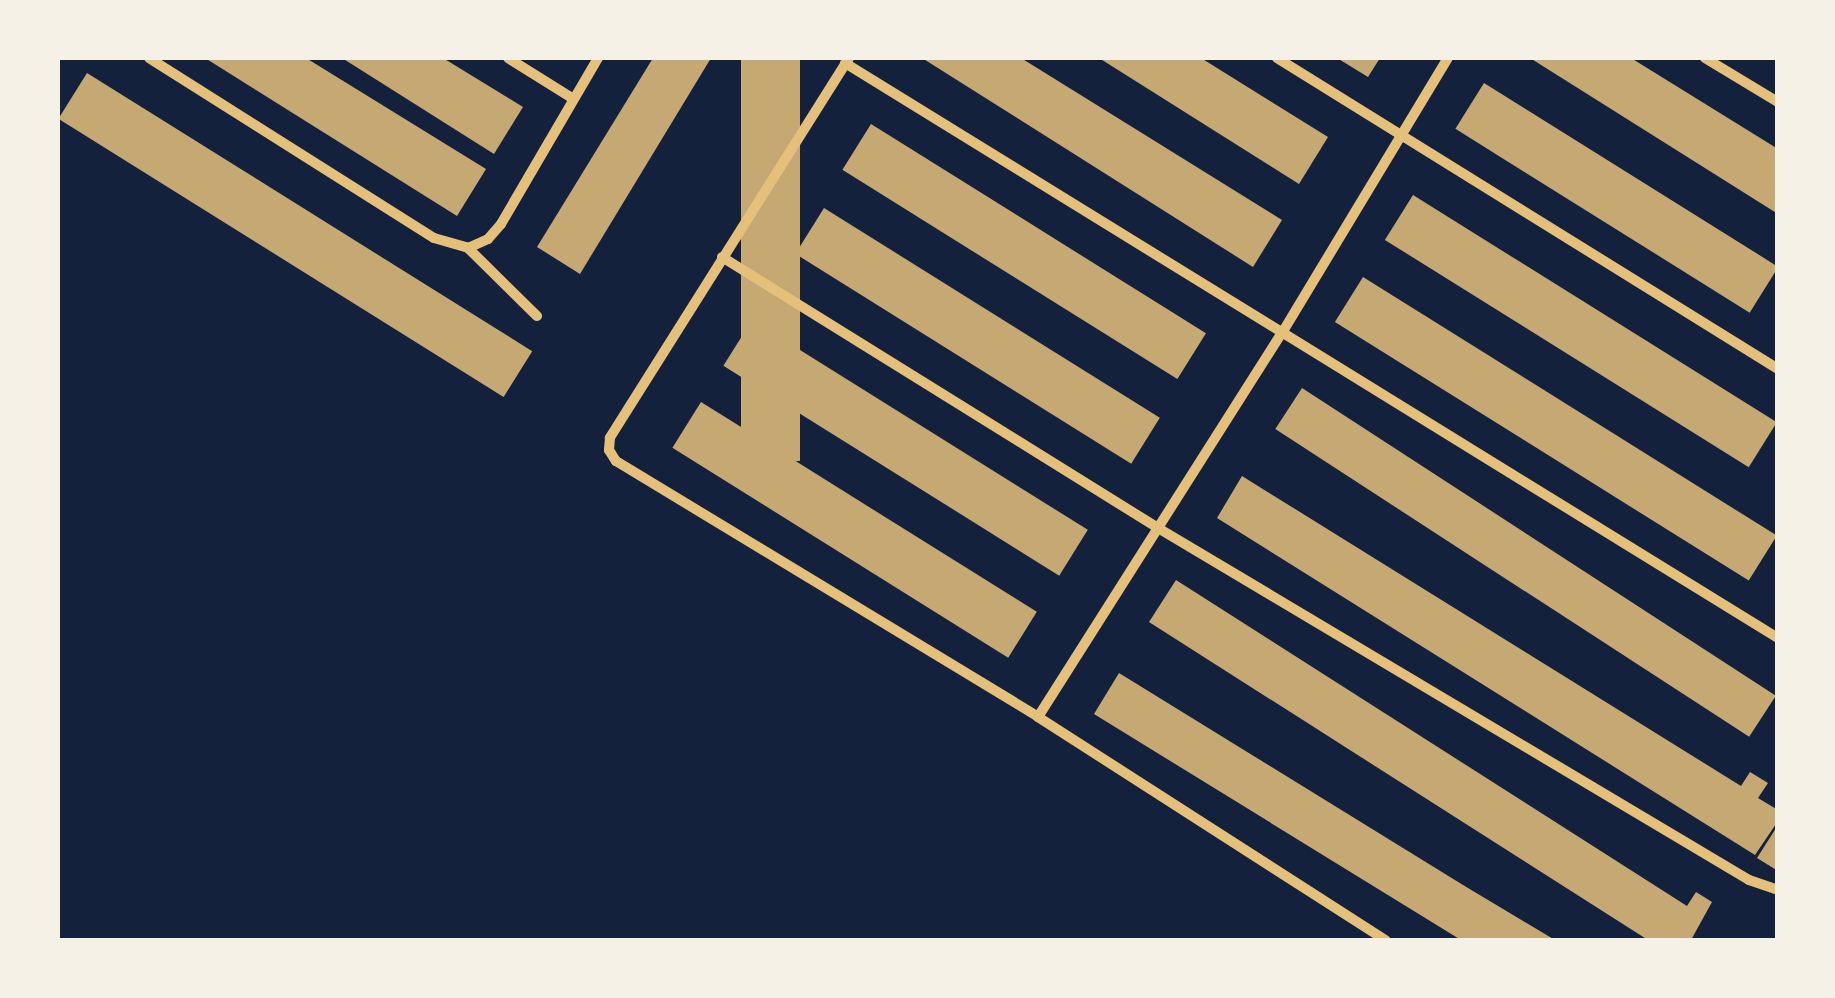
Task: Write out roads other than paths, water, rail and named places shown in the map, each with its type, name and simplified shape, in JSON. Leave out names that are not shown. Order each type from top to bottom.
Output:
[{"type":"street","points":[[149,58],[434,238],[468,248],[537,316]]},
{"type":"street","points":[[508,58],[572,98]]},
{"type":"street","points":[[468,248],[488,239],[501,224],[598,58]]},
{"type":"street","points":[[1277,58],[1778,370]]},
{"type":"street","points":[[1038,717],[1282,333],[1448,58]]},
{"type":"street","points":[[1705,58],[1778,102]]},
{"type":"street","points":[[1386,940],[1038,717],[616,461],[609,450],[610,438],[847,60],[1778,638]]},
{"type":"street","points":[[722,257],[1158,528],[1749,880],[1778,890]]}]
